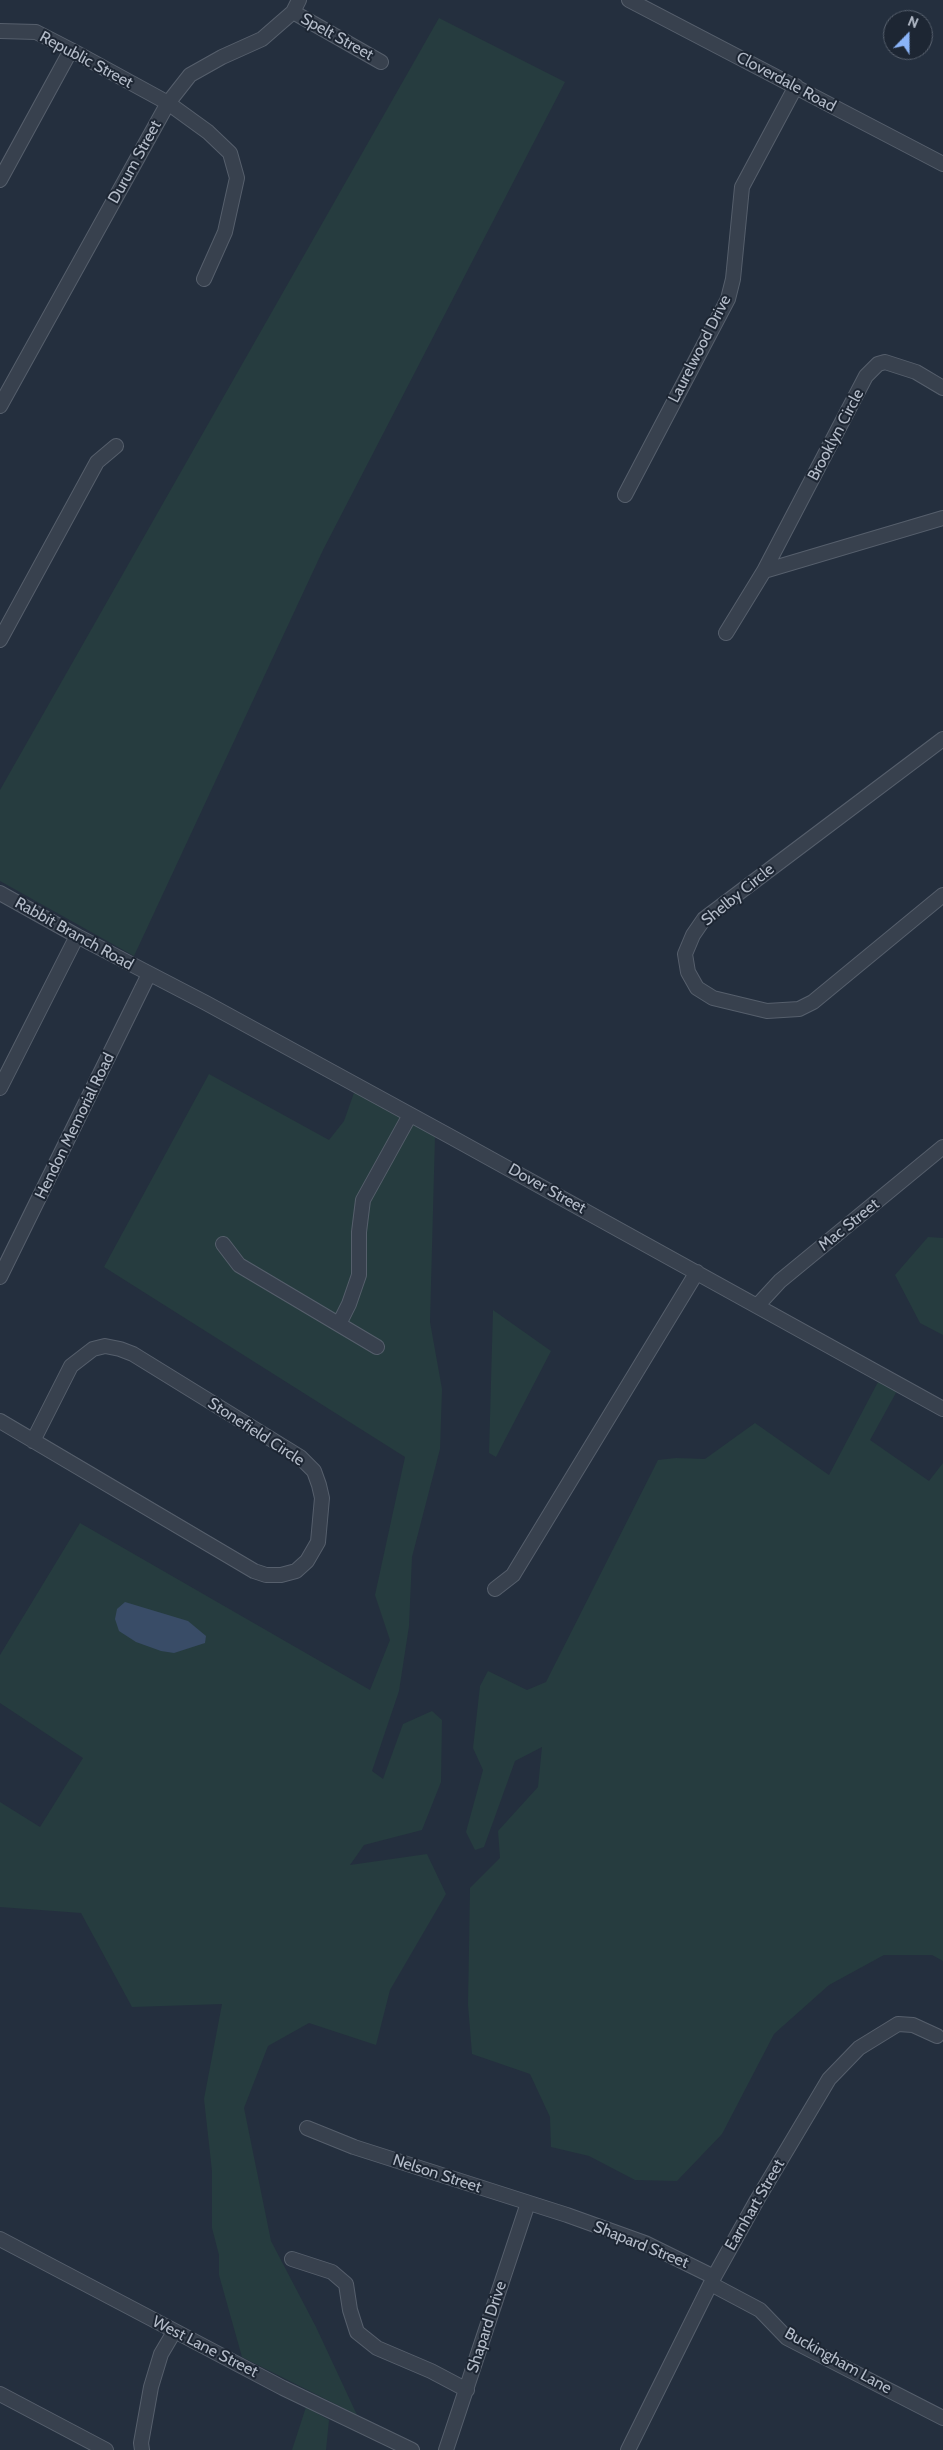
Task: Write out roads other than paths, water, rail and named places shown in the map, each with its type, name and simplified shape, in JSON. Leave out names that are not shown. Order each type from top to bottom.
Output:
[{"type":"street","name":"Cloverdale Road","points":[[629,0],[943,164]]},
{"type":"street","name":"Spelt Street","points":[[296,6],[380,62]]},
{"type":"street","name":"Durum Street","points":[[0,406],[168,103],[190,75],[222,57],[262,39],[296,6]]},
{"type":"street","name":"Republic Street","points":[[0,31],[36,32],[71,50],[168,103],[208,132],[230,153],[237,178],[224,232],[204,279]]},
{"type":"street","points":[[0,180],[71,50]]},
{"type":"street","name":"Laurelwood Drive","points":[[625,495],[728,300],[733,279],[742,188],[796,86]]},
{"type":"street","name":"Brooklyn Circle","points":[[726,634],[764,571],[866,376],[878,364],[895,364],[916,372],[943,388]]},
{"type":"street","points":[[0,640],[97,462],[116,446]]},
{"type":"street","points":[[764,571],[943,518]]},
{"type":"street","name":"Shelby Circle","points":[[943,739],[704,919],[693,935],[686,954],[688,972],[697,988],[712,998],[767,1011],[799,1009],[813,1002],[943,895]]},
{"type":"street","name":"Rabbit Branch Road","points":[[0,893],[149,974]]},
{"type":"street","points":[[0,1088],[77,936]]},
{"type":"street","name":"Dover Street","points":[[149,974],[943,1408]]},
{"type":"street","name":"Hendon Memorial Road","points":[[0,1277],[149,974]]},
{"type":"street","points":[[339,1324],[349,1304],[358,1275],[359,1232],[363,1200],[410,1115]]},
{"type":"street","name":"Mac Street","points":[[757,1306],[780,1281],[943,1147]]},
{"type":"street","points":[[223,1244],[239,1265],[377,1348]]},
{"type":"street","points":[[495,1590],[514,1575],[697,1272]]},
{"type":"street","name":"Stonefield Circle","points":[[0,1421],[33,1441],[254,1571],[266,1575],[282,1575],[296,1571],[307,1561],[318,1542],[322,1498],[314,1471],[300,1457],[133,1354],[120,1349],[105,1346],[93,1349],[71,1366],[33,1441]]},
{"type":"street","name":"Earnhart Street","points":[[628,2450],[713,2281],[757,2200],[835,2073],[859,2048],[898,2024],[913,2025],[937,2036]]},
{"type":"street","name":"Nelson Street","points":[[308,2128],[354,2147],[567,2216]]},
{"type":"street","name":"Shapard Drive","points":[[446,2450],[528,2203]]},
{"type":"street","name":"Shapard Street","points":[[567,2216],[645,2243],[713,2281]]},
{"type":"street","name":"West Lane Street","points":[[0,2239],[174,2332],[412,2450]]},
{"type":"street","points":[[292,2259],[332,2272],[346,2284],[350,2310],[357,2332],[377,2348],[438,2374],[467,2390]]},
{"type":"street","name":"Buckingham Lane","points":[[713,2281],[760,2310],[788,2338],[943,2418]]},
{"type":"street","points":[[142,2450],[141,2443],[151,2387],[161,2354],[174,2332]]},
{"type":"street","points":[[0,2394],[106,2450]]},
{"type":"water","points":[[125,1602],[188,1621],[206,1636],[205,1643],[174,1653],[161,1651],[136,1642],[119,1631],[115,1619],[117,1609]]}]
